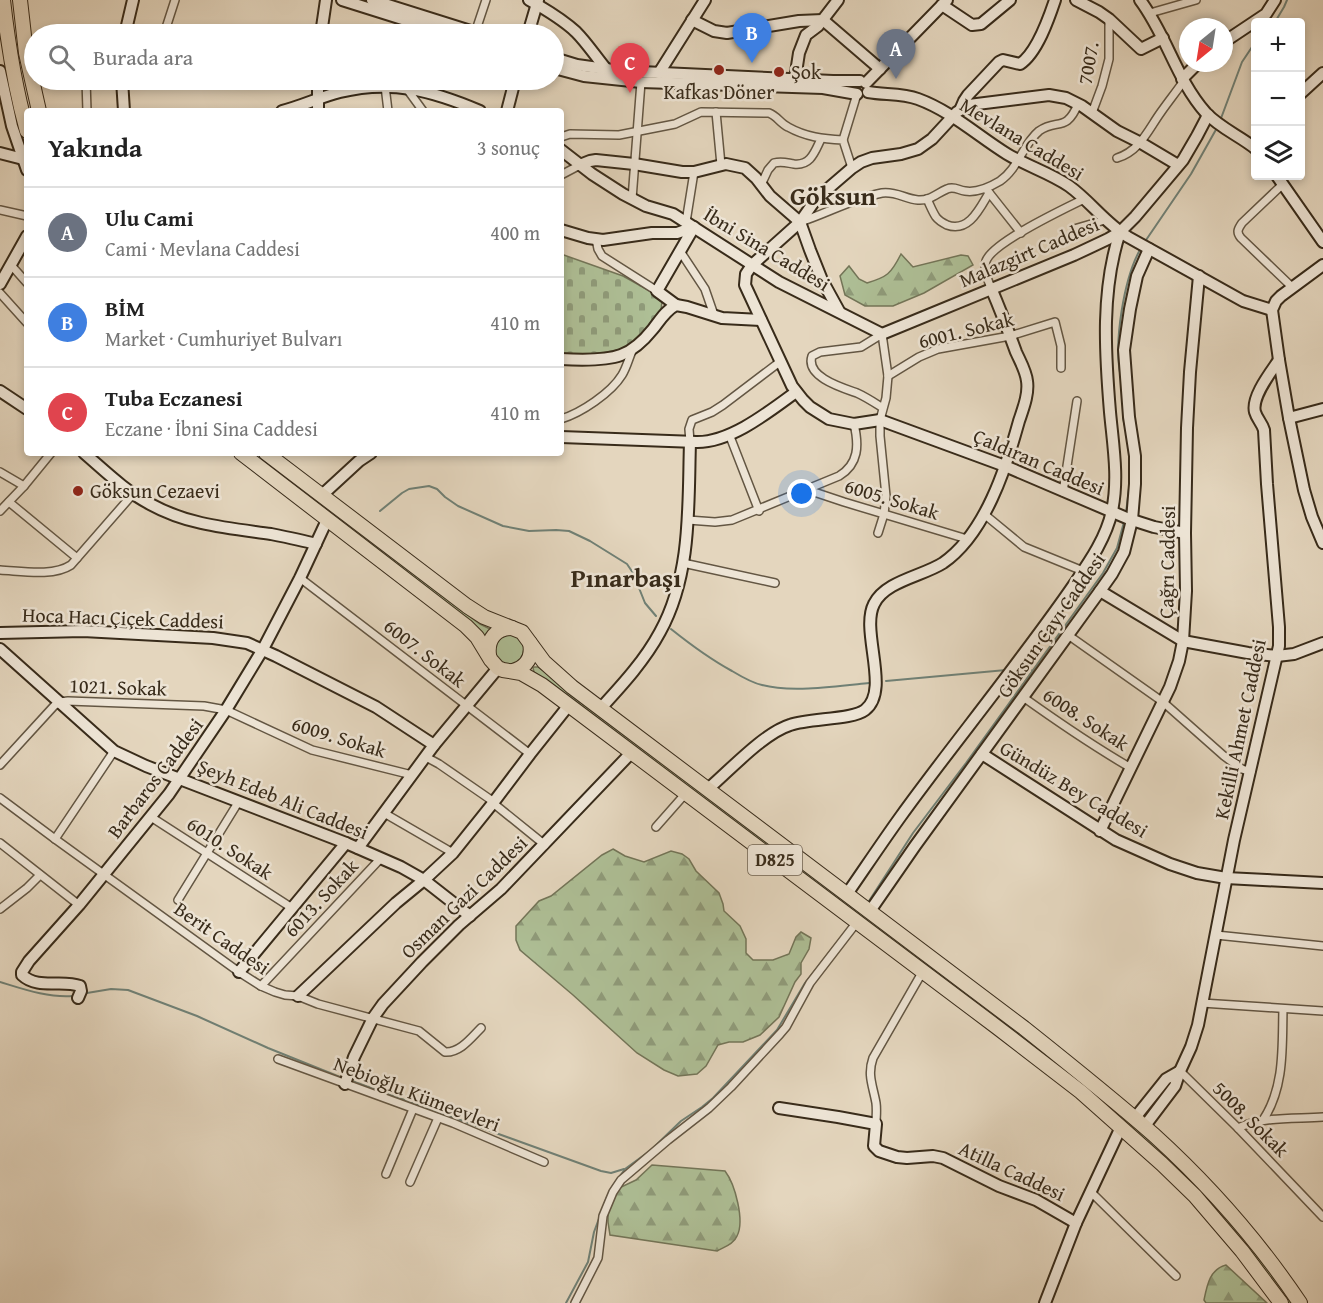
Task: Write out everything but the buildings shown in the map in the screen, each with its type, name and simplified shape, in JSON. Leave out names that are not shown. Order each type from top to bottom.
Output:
[{"type":"highway","points":[[3,0],[4,41],[24,118]]},
{"type":"highway","points":[[20,0],[24,37]]},
{"type":"highway","points":[[34,90],[38,108]]},
{"type":"highway","points":[[245,456],[466,626],[477,637],[498,668]]},
{"type":"highway","name":"D825","points":[[270,456],[467,606],[484,617],[522,632],[556,674],[1024,1028],[1094,1084],[1184,1164],[1244,1229],[1282,1276],[1300,1303]]},
{"type":"highway","points":[[489,655],[489,643],[495,634],[504,629],[514,628]]},
{"type":"highway","points":[[513,671],[522,667],[529,659],[530,643]]},
{"type":"highway","name":"D825","points":[[498,668],[521,673],[569,705],[1057,1073],[1121,1127],[1195,1196],[1242,1251],[1281,1303]]},
{"type":"street","points":[[127,24],[133,0]]},
{"type":"street","points":[[167,24],[175,0]]},
{"type":"street","points":[[322,24],[326,0]]},
{"type":"street","points":[[342,0],[418,24]]},
{"type":"street","points":[[372,0],[447,24]]},
{"type":"street","points":[[480,24],[486,0]]},
{"type":"street","points":[[659,73],[705,0]]},
{"type":"street","points":[[795,79],[803,40],[823,20],[838,0]]},
{"type":"street","points":[[852,168],[843,140],[863,87],[945,2],[972,25],[977,26],[1010,0]]},
{"type":"street","points":[[880,420],[854,424],[840,422],[820,414],[803,400],[796,392],[745,285],[746,274],[800,222],[816,199],[852,168],[872,158],[918,148],[932,139],[999,62],[1003,60],[1020,64],[1024,61],[1044,29],[1055,0]]},
{"type":"street","points":[[1076,0],[1109,18],[1142,49],[1163,38]]},
{"type":"street","points":[[1140,0],[1163,38],[1183,80],[1210,116],[1251,142]]},
{"type":"street","points":[[1149,13],[1196,0]]},
{"type":"street","points":[[1233,36],[1266,14],[1275,0]]},
{"type":"street","points":[[530,24],[534,2],[568,25],[606,69]]},
{"type":"street","name":"7007.","points":[[1092,113],[1109,58],[1109,18]]},
{"type":"street","points":[[692,20],[714,31],[727,33],[791,22],[823,20],[880,69]]},
{"type":"street","points":[[564,61],[606,69],[795,79],[863,87]]},
{"type":"street","points":[[564,70],[590,77],[641,82],[823,88],[863,87]]},
{"type":"street","points":[[0,71],[12,126],[24,156]]},
{"type":"street","points":[[1117,158],[1131,153],[1141,142],[1190,72]]},
{"type":"street","points":[[1305,89],[1323,73]]},
{"type":"street","points":[[632,199],[641,82]]},
{"type":"street","name":"Mevlana Caddesi","points":[[863,87],[913,97],[952,117],[1018,160],[1060,180],[1084,198],[1106,220],[1147,248],[1251,304],[1272,310]]},
{"type":"street","points":[[86,90],[87,108]]},
{"type":"street","points":[[123,90],[124,108]]},
{"type":"street","points":[[318,90],[318,108]]},
{"type":"street","points":[[291,108],[340,92],[355,90]]},
{"type":"street","points":[[385,90],[388,108]]},
{"type":"street","points":[[407,90],[421,108]]},
{"type":"street","points":[[418,90],[435,93],[472,108]]},
{"type":"street","points":[[508,108],[512,90]]},
{"type":"street","points":[[961,108],[977,103],[1049,95],[1065,98],[1078,104],[1117,131],[1141,142],[1178,165]]},
{"type":"street","points":[[927,199],[935,216],[947,225],[958,227],[967,223],[973,218],[987,191],[1012,169],[1039,131],[1064,123],[1073,116],[1078,104]]},
{"type":"street","points":[[564,135],[619,135],[675,124],[701,112],[716,112],[769,113],[796,132],[821,139],[843,140]]},
{"type":"street","points":[[716,112],[721,165]]},
{"type":"street","name":"Malazgirt Caddesi","points":[[882,334],[1124,234],[1190,149],[1210,116]]},
{"type":"street","points":[[761,185],[774,163],[801,164],[811,160],[821,139]]},
{"type":"street","name":"İbni Sina Caddesi","points":[[564,152],[611,187],[632,199],[673,214],[779,282],[882,334]]},
{"type":"street","points":[[0,153],[24,159]]},
{"type":"street","points":[[564,173],[596,160],[682,172],[694,172],[732,164],[745,168],[776,202],[800,222],[822,280],[839,311]]},
{"type":"street","points":[[657,291],[680,251],[690,225],[694,172]]},
{"type":"street","points":[[1292,287],[1241,238],[1238,230],[1242,223],[1280,180],[1323,242]]},
{"type":"street","points":[[800,222],[882,193],[890,192],[914,200],[927,199],[949,188],[987,191]]},
{"type":"street","points":[[987,191],[1021,233]]},
{"type":"street","points":[[708,789],[781,728],[804,721],[852,715],[867,708],[873,699],[876,686],[870,617],[874,603],[892,587],[943,563],[967,539],[984,514],[1005,466],[1019,423],[1027,381],[991,288],[985,268],[988,257],[998,247],[1084,198]]},
{"type":"street","points":[[0,210],[24,215]]},
{"type":"street","points":[[1074,229],[1106,220]]},
{"type":"street","points":[[564,231],[596,239],[610,239],[652,233],[677,233],[690,225]]},
{"type":"street","name":"Göksun Çayı Caddesi","points":[[848,894],[900,817],[1022,657],[1083,571],[1115,513],[1115,461],[1105,357],[1105,333],[1109,278],[1114,248],[1124,234]]},
{"type":"street","points":[[596,239],[602,256],[675,305],[731,319],[761,320]]},
{"type":"street","points":[[0,284],[24,241]]},
{"type":"street","name":"Göksun Çayı Caddesi","points":[[870,911],[1100,591],[1124,552],[1131,520],[1135,456],[1129,417],[1124,350],[1137,276],[1147,248]]},
{"type":"street","points":[[680,251],[705,289],[714,315]]},
{"type":"street","points":[[11,265],[24,280]]},
{"type":"street","points":[[1323,265],[1276,301],[1272,310],[1289,418],[1308,505],[1323,543]]},
{"type":"street","name":"Çağrı Caddesi","points":[[1100,831],[1163,702],[1175,674],[1183,641],[1186,591],[1187,428],[1199,276]]},
{"type":"street","points":[[0,293],[24,320]]},
{"type":"street","points":[[564,359],[615,357],[633,348],[675,305]]},
{"type":"street","name":"6001. Sokak","points":[[888,376],[912,361],[938,350],[1010,336],[1055,322],[1061,346],[1061,368]]},
{"type":"street","points":[[879,533],[884,514],[886,486],[880,420],[883,408],[887,387],[888,376],[882,334],[861,347],[820,352],[810,359],[813,368],[824,378],[833,384],[858,393],[883,408]]},
{"type":"street","points":[[564,418],[587,406],[611,388],[623,374],[633,348]]},
{"type":"street","name":"Kekilli Ahmet Caddesi","points":[[1139,1123],[1175,1086],[1191,1047],[1202,1004],[1226,878],[1277,656],[1280,637],[1264,429],[1255,409],[1259,392],[1279,360]]},
{"type":"street","points":[[601,708],[643,659],[662,630],[675,598],[683,563],[688,520],[689,429],[692,420],[723,405],[781,361]]},
{"type":"street","points":[[0,391],[24,407]]},
{"type":"street","points":[[564,437],[711,441],[764,415],[796,392]]},
{"type":"street","points":[[1063,492],[1077,401]]},
{"type":"street","points":[[1289,418],[1323,409]]},
{"type":"street","name":"Çaldıran Caddesi","points":[[880,420],[1005,466],[1131,520],[1185,533]]},
{"type":"street","points":[[688,520],[724,522],[740,518],[839,476],[854,461],[857,445],[854,424]]},
{"type":"street","points":[[729,434],[759,510]]},
{"type":"street","points":[[0,511],[49,456]]},
{"type":"street","points":[[88,456],[133,494],[151,505],[192,521],[316,544]]},
{"type":"street","points":[[321,496],[355,457]]},
{"type":"street","points":[[0,472],[24,486]]},
{"type":"street","name":"6005. Sokak","points":[[808,489],[967,539]]},
{"type":"street","points":[[0,570],[43,572],[64,570],[133,494]]},
{"type":"street","points":[[9,502],[77,558]]},
{"type":"street","points":[[984,514],[1024,547],[1083,571]]},
{"type":"street","name":"Barbaros Caddesi","points":[[78,998],[80,987],[71,984],[30,981],[22,975],[22,972],[151,817],[226,711],[262,650],[327,520]]},
{"type":"street","points":[[683,563],[775,583]]},
{"type":"street","name":"6007. Sokak","points":[[300,578],[530,754]]},
{"type":"street","points":[[1100,591],[1183,641],[1277,656],[1294,654],[1323,643]]},
{"type":"street","name":"Hoca Hacı Çiçek Caddesi","points":[[0,633],[83,631],[157,634],[247,643],[376,707],[435,745]]},
{"type":"street","points":[[1068,635],[1163,702],[1224,756],[1242,769],[1251,772]]},
{"type":"street","name":"Şeyh Edeb Ali Caddesi","points":[[0,649],[114,751],[381,858],[424,880],[470,916]]},
{"type":"street","points":[[358,848],[435,745],[498,668]]},
{"type":"street","name":"6008. Sokak","points":[[1023,697],[1066,728],[1131,768]]},
{"type":"street","name":"1021. Sokak","points":[[0,765],[59,702],[204,706],[226,711]]},
{"type":"street","points":[[298,996],[396,903],[453,853],[569,705]]},
{"type":"street","name":"6009. Sokak","points":[[226,711],[312,750],[412,775]]},
{"type":"street","points":[[55,839],[114,751]]},
{"type":"street","name":"Osman Gazi Caddesi","points":[[345,1084],[354,1057],[373,1018],[383,1004],[422,962],[545,845],[632,752]]},
{"type":"street","name":"Gündüz Bey Caddesi","points":[[982,754],[1100,831],[1170,864],[1197,873],[1226,878],[1323,883]]},
{"type":"street","points":[[426,757],[493,803],[545,845]]},
{"type":"street","points":[[656,827],[686,793]]},
{"type":"street","name":"Berit Caddesi","points":[[0,798],[261,986],[285,995],[298,996],[318,1004],[419,1031],[441,1049],[450,1053],[464,1045],[481,1028]]},
{"type":"street","points":[[178,900],[239,801]]},
{"type":"street","points":[[384,813],[453,853]]},
{"type":"street","name":"6010. Sokak","points":[[151,817],[292,908]]},
{"type":"street","points":[[0,843],[79,905]]},
{"type":"street","points":[[239,972],[346,843]]},
{"type":"street","name":"6013. Sokak","points":[[261,986],[381,858]]},
{"type":"street","points":[[0,909],[27,888],[40,874]]},
{"type":"street","points":[[575,1303],[598,1258],[603,1216],[621,1180],[709,1108],[780,1035],[810,982],[857,922]]},
{"type":"street","points":[[1215,935],[1323,946]]},
{"type":"street","points":[[779,1108],[876,1124],[876,1108],[869,1072],[873,1058],[923,971]]},
{"type":"street","points":[[1202,1004],[1323,1011]]},
{"type":"street","points":[[1263,1120],[1275,1099],[1280,1075],[1284,1009]]},
{"type":"street","name":"Nebioğlu Kümeevleri","points":[[278,1059],[438,1118],[544,1162]]},
{"type":"street","name":"5008. Sokak","points":[[1180,1071],[1323,1217]]},
{"type":"street","points":[[386,1174],[413,1109]]},
{"type":"street","points":[[410,1182],[438,1118]]},
{"type":"street","points":[[1238,1128],[1263,1120],[1323,1118]]},
{"type":"street","name":"Atilla Caddesi","points":[[876,1124],[874,1146],[879,1151],[902,1158],[938,1156],[999,1186],[1036,1200],[1076,1223]]},
{"type":"street","points":[[1045,1303],[1076,1223],[1121,1127]]},
{"type":"street","points":[[1091,1192],[1176,1276]]},
{"type":"green space","points":[[901,254],[913,267],[961,255],[968,256],[973,265],[924,293],[893,306],[865,306],[845,295],[840,276],[849,266],[859,279],[867,283],[888,274]]},
{"type":"green space","points":[[564,255],[623,276],[657,295],[662,301],[658,318],[632,345],[614,351],[564,354]]},
{"type":"green space","points":[[254,456],[261,456],[371,542],[480,624],[490,629],[484,636]]},
{"type":"green space","points":[[510,635],[521,639],[525,650],[521,661],[510,665],[499,661],[495,650],[499,639]]},
{"type":"green space","points":[[534,667],[538,667],[1048,1052],[1128,1119],[1198,1185],[1245,1239],[1294,1303],[1286,1303],[1193,1188],[534,672]]},
{"type":"green space","points":[[613,849],[625,856],[644,862],[671,851],[689,859],[696,871],[719,893],[724,911],[740,926],[746,939],[746,953],[753,960],[773,960],[789,954],[796,937],[801,932],[811,938],[809,949],[801,963],[801,974],[779,1017],[760,1035],[743,1042],[718,1045],[706,1066],[697,1074],[678,1076],[637,1053],[520,950],[516,940],[516,926],[539,901],[551,896],[602,855]]},
{"type":"green space","points":[[652,1165],[725,1171],[735,1193],[739,1212],[739,1229],[734,1241],[717,1251],[610,1235],[608,1210],[619,1188],[636,1180]]},
{"type":"green space","points":[[1226,1265],[1267,1303],[1206,1303],[1204,1300],[1210,1278],[1216,1270]]},
{"type":"waterway","points":[[1277,18],[1287,0]]},
{"type":"waterway","points":[[1220,121],[1242,62],[1251,48]]},
{"type":"waterway","points":[[1144,243],[1191,174],[1218,126]]},
{"type":"waterway","points":[[1121,377],[1119,329],[1125,293],[1141,248]]},
{"type":"waterway","points":[[1123,397],[1123,418],[1126,430]]},
{"type":"waterway","points":[[1126,513],[1130,480]]},
{"type":"waterway","points":[[380,511],[409,489],[429,486],[437,489],[458,506],[503,526],[529,531],[569,531],[627,564],[645,603],[656,616]]},
{"type":"waterway","points":[[869,901],[913,833],[1103,573],[1117,548],[1124,522]]},
{"type":"waterway","points":[[671,629],[716,662],[758,684],[801,689],[869,683]]},
{"type":"waterway","points":[[886,681],[1006,670]]},
{"type":"waterway","points":[[1022,670],[1031,670]]},
{"type":"waterway","points":[[612,1187],[625,1169],[651,1150],[681,1121],[713,1098],[777,1030],[805,983],[849,927]]},
{"type":"waterway","points":[[0,982],[45,994],[73,996]]},
{"type":"waterway","points":[[87,993],[111,989],[128,990],[197,1016],[340,1077]]},
{"type":"waterway","points":[[352,1081],[601,1171],[611,1173],[624,1169]]},
{"type":"waterway","points":[[566,1303],[588,1262],[594,1232],[607,1197]]},
{"type":"place","name":"BİM","points":[[752,63]]},
{"type":"place","name":"Kafkas Döner","points":[[719,70]]},
{"type":"place","name":"Şok","points":[[779,72]]},
{"type":"place","name":"Ulu Cami","points":[[896,79]]},
{"type":"place","name":"Tuba Eczanesi","points":[[630,93]]},
{"type":"place","name":"Göksun Cezaevi","points":[[78,491]]},
{"type":"district","name":"Göksun","points":[[833,196]]},
{"type":"district","name":"Pınarbaşı","points":[[626,578]]}]
